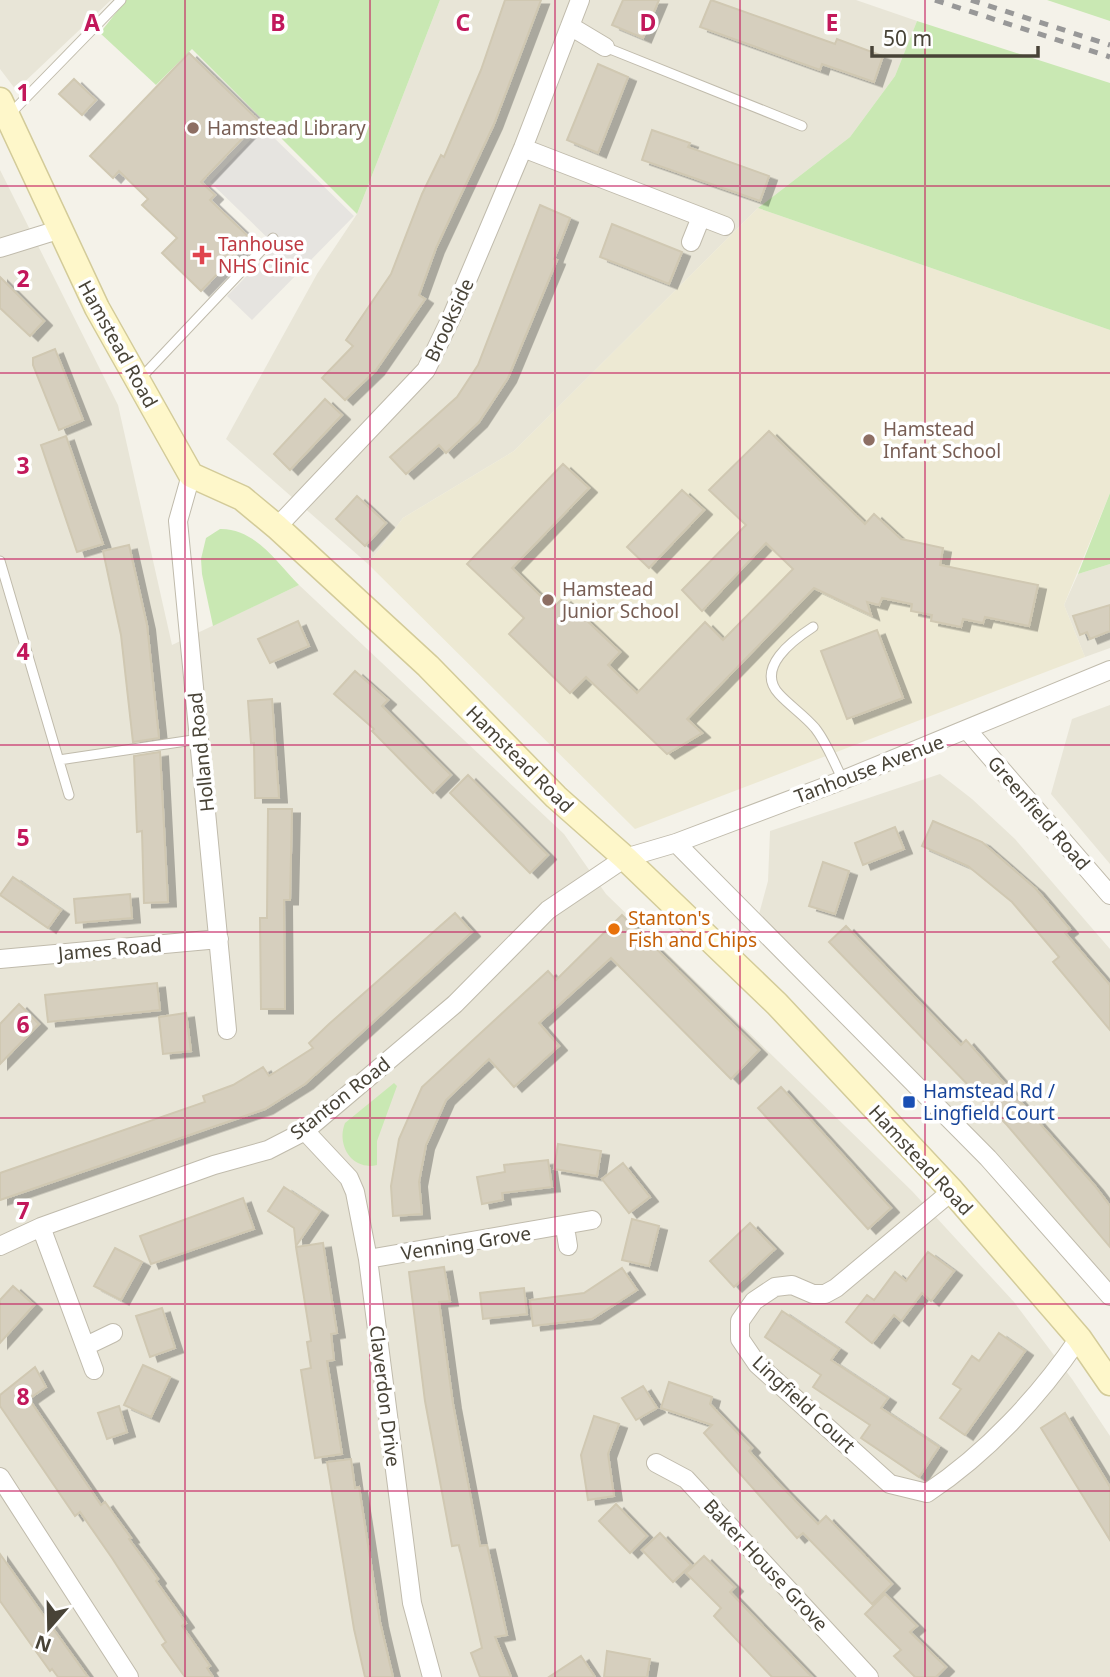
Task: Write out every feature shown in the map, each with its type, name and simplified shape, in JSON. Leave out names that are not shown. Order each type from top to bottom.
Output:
[{"type":"main road","name":"Hamstead Road","points":[[4,108],[58,230],[191,475],[242,498],[277,527],[428,666],[556,797],[625,858],[777,1004],[952,1191],[1079,1338],[1110,1383]]},
{"type":"street","name":"Brookside","points":[[277,527],[426,370],[453,316],[523,148],[580,0]]},
{"type":"street","points":[[570,26],[605,47]]},
{"type":"street","points":[[523,148],[725,226]]},
{"type":"street","points":[[691,242],[701,217]]},
{"type":"street","points":[[0,248],[58,230]]},
{"type":"street","name":"Holland Road","points":[[191,475],[178,521],[227,1030]]},
{"type":"street","name":"Tanhouse Avenue","points":[[625,858],[676,844],[843,780],[968,731],[1110,670]]},
{"type":"street","name":"Greenfield Road","points":[[968,731],[1110,895]]},
{"type":"street","points":[[676,844],[988,1158],[1110,1296]]},
{"type":"street","name":"Stanton Road","points":[[0,1246],[41,1227],[214,1165],[268,1150],[305,1131],[455,1004],[548,910],[625,858]]},
{"type":"street","name":"James Road","points":[[0,959],[219,939]]},
{"type":"street","name":"Claverdon Drive","points":[[305,1131],[349,1178],[368,1259],[412,1603],[432,1677]]},
{"type":"street","name":"Lingfield Court","points":[[952,1191],[825,1294],[813,1294],[792,1285],[775,1287],[754,1301],[740,1321],[740,1339],[757,1364],[890,1483],[927,1493],[951,1478],[1015,1418],[1079,1338]]},
{"type":"street","name":"Venning Grove","points":[[368,1259],[565,1227],[592,1220]]},
{"type":"street","points":[[41,1227],[93,1370]]},
{"type":"street","points":[[565,1227],[568,1246]]},
{"type":"street","points":[[86,1346],[113,1333]]},
{"type":"street","name":"Baker House Grove","points":[[656,1463],[686,1479],[869,1677]]},
{"type":"street","points":[[0,1477],[130,1677]]},
{"type":"lane","points":[[4,108],[121,0]]},
{"type":"lane","points":[[605,47],[802,126]]},
{"type":"lane","points":[[138,381],[273,238]]},
{"type":"lane","points":[[0,561],[69,794]]},
{"type":"lane","points":[[813,627],[794,640],[773,663],[772,673],[776,691],[824,740],[843,780]]},
{"type":"lane","points":[[59,760],[192,740]]},
{"type":"shaded area","points":[[0,0],[111,0],[16,90],[0,69]]},
{"type":"shaded area","points":[[440,0],[856,0],[917,21],[895,76],[850,137],[758,208],[514,451],[403,518],[368,564],[226,439],[317,274],[357,214]]},
{"type":"shaded area","points":[[263,127],[354,216],[252,320],[227,296],[276,246],[210,182]]},
{"type":"shaded area","points":[[0,170],[118,405],[172,645],[299,585],[564,834],[606,894],[912,1191],[1014,1302],[1072,1379],[1110,1436],[1110,1677],[0,1677]]},
{"type":"shaded area","name":"Hamstead Infant School","points":[[758,208],[1110,330],[1110,493],[1064,605],[1085,657],[635,829],[368,564],[403,518],[514,451]]},
{"type":"shaded area","points":[[1110,564],[1110,648],[1085,657],[1064,605],[1078,574]]},
{"type":"shaded area","points":[[1110,705],[1110,864],[1051,794],[1072,719]]},
{"type":"shaded area","points":[[940,774],[1015,839],[1110,949],[1110,1286],[1010,1167],[759,914],[768,881],[770,831]]},
{"type":"green space","points":[[126,0],[440,0],[357,214],[192,49],[156,85],[100,33]]},
{"type":"green space","points":[[1047,0],[1110,0],[1110,21]]},
{"type":"green space","points":[[917,21],[1110,83],[1110,330],[758,208],[850,137],[895,76]]},
{"type":"green space","points":[[1110,493],[1110,564],[1078,574]]},
{"type":"green space","points":[[220,529],[233,530],[255,540],[299,585],[213,626],[201,559],[206,538]]},
{"type":"green space","points":[[394,1083],[397,1086],[377,1141],[377,1165],[360,1164],[345,1148],[345,1123]]},
{"type":"building","points":[[505,0],[541,0],[494,124],[436,248],[419,295],[425,299],[376,370],[345,400],[322,378],[353,346],[346,340],[391,274],[422,194],[441,155],[444,157],[481,70]]},
{"type":"building","points":[[623,0],[659,0],[643,38],[612,25]]},
{"type":"building","points":[[711,0],[835,44],[837,39],[883,56],[874,82],[822,64],[820,70],[700,27]]},
{"type":"building","points":[[189,53],[259,121],[201,182],[215,195],[210,200],[251,239],[201,291],[162,253],[177,238],[142,205],[148,199],[119,171],[113,178],[90,156]]},
{"type":"building","points":[[598,64],[628,77],[598,153],[567,140]]},
{"type":"building","points":[[74,79],[96,100],[82,115],[59,94]]},
{"type":"building","points":[[652,130],[690,143],[688,147],[769,176],[760,201],[642,160]]},
{"type":"building","points":[[540,205],[570,218],[554,259],[557,260],[508,378],[479,422],[446,453],[439,445],[406,474],[390,457],[457,397],[478,365]]},
{"type":"building","points":[[612,224],[682,252],[669,284],[600,257]]},
{"type":"building","points":[[0,277],[44,321],[30,336],[0,308]]},
{"type":"building","points":[[55,349],[83,420],[59,430],[33,365],[33,358]]},
{"type":"building","points":[[325,399],[342,415],[290,470],[274,454]]},
{"type":"building","points":[[769,431],[865,524],[874,514],[901,539],[943,548],[940,565],[1038,585],[1029,626],[985,617],[983,623],[963,619],[961,627],[931,621],[932,615],[911,611],[912,604],[882,598],[879,605],[867,602],[871,615],[814,588],[687,719],[702,733],[667,754],[586,677],[570,693],[509,634],[524,618],[467,564],[563,464],[589,488],[512,568],[553,608],[563,598],[620,652],[608,665],[637,693],[705,622],[723,640],[793,569],[766,543],[702,611],[682,590],[746,525],[709,490]]},
{"type":"building","points":[[66,436],[103,544],[77,552],[41,445]]},
{"type":"building","points":[[682,490],[704,510],[649,568],[627,547]]},
{"type":"building","points":[[357,496],[386,523],[365,546],[336,519]]},
{"type":"building","points":[[129,545],[147,625],[159,738],[133,742],[121,635],[103,551]]},
{"type":"building","points":[[1110,605],[1110,631],[1090,639],[1087,632],[1080,635],[1073,616]]},
{"type":"building","points":[[298,621],[309,646],[270,663],[258,639]]},
{"type":"building","points":[[877,630],[903,698],[847,719],[821,651]]},
{"type":"building","points":[[355,671],[388,700],[382,706],[451,775],[433,793],[372,731],[374,729],[334,694]]},
{"type":"building","points":[[272,699],[279,798],[255,798],[254,743],[251,743],[248,701]]},
{"type":"building","points":[[160,752],[168,902],[144,903],[142,831],[137,832],[134,756]]},
{"type":"building","points":[[468,775],[548,855],[530,873],[450,793]]},
{"type":"building","points":[[268,809],[292,809],[290,900],[284,900],[285,1009],[261,1009],[260,918],[267,918]]},
{"type":"building","points":[[933,821],[982,842],[1036,889],[1070,929],[1065,933],[1110,985],[1110,1030],[1053,962],[1059,957],[1012,902],[968,866],[922,846]]},
{"type":"building","points":[[895,827],[904,849],[863,865],[855,843]]},
{"type":"building","points":[[823,862],[849,871],[835,914],[809,906]]},
{"type":"building","points":[[13,877],[61,910],[48,928],[0,895]]},
{"type":"building","points":[[130,894],[132,918],[76,923],[74,899]]},
{"type":"building","points":[[455,913],[472,932],[305,1084],[265,1109],[0,1200],[0,1173],[205,1102],[203,1096],[233,1085],[263,1067],[269,1076],[313,1048],[309,1043]]},
{"type":"building","points":[[622,915],[759,1050],[731,1079],[611,958],[539,1023],[559,1046],[514,1087],[489,1059],[446,1100],[426,1145],[419,1182],[422,1214],[393,1216],[391,1186],[399,1139],[422,1087],[548,971],[556,980]]},
{"type":"building","points":[[846,926],[961,1045],[966,1040],[1095,1186],[1110,1206],[1110,1247],[1007,1125],[829,942]]},
{"type":"building","points":[[157,983],[160,1010],[48,1022],[45,995]]},
{"type":"building","points":[[19,1004],[39,1024],[0,1064],[0,1024]]},
{"type":"building","points":[[186,1013],[191,1051],[163,1054],[159,1017]]},
{"type":"building","points":[[781,1087],[891,1208],[868,1229],[758,1108]]},
{"type":"building","points":[[558,1144],[601,1151],[597,1176],[554,1169]]},
{"type":"building","points":[[548,1160],[552,1187],[502,1193],[503,1200],[482,1204],[477,1177],[505,1172],[504,1165]]},
{"type":"building","points":[[623,1163],[650,1197],[629,1213],[602,1179]]},
{"type":"building","points":[[284,1187],[320,1211],[296,1246],[294,1228],[268,1211]]},
{"type":"building","points":[[243,1198],[254,1229],[151,1264],[140,1236]]},
{"type":"building","points":[[632,1219],[659,1226],[649,1266],[622,1260]]},
{"type":"building","points":[[750,1223],[775,1249],[734,1287],[710,1261]]},
{"type":"building","points":[[323,1243],[337,1333],[331,1334],[334,1360],[327,1361],[342,1454],[315,1458],[301,1370],[311,1368],[307,1342],[311,1341],[296,1247]]},
{"type":"building","points":[[115,1248],[142,1262],[121,1300],[94,1286]]},
{"type":"building","points":[[928,1252],[954,1271],[931,1301],[922,1293],[901,1321],[894,1315],[872,1343],[846,1322],[867,1295],[874,1300],[895,1272],[906,1281]]},
{"type":"building","points":[[444,1267],[450,1301],[439,1302],[453,1404],[480,1546],[487,1545],[507,1635],[495,1637],[511,1677],[480,1677],[471,1653],[482,1648],[459,1545],[452,1546],[425,1401],[409,1272]]},
{"type":"building","points":[[622,1268],[637,1290],[592,1319],[533,1326],[530,1300],[584,1293]]},
{"type":"building","points":[[13,1286],[34,1305],[0,1343],[0,1300]]},
{"type":"building","points":[[524,1288],[527,1314],[483,1319],[480,1293]]},
{"type":"building","points":[[162,1308],[175,1348],[150,1357],[136,1316]]},
{"type":"building","points":[[782,1311],[839,1349],[831,1360],[888,1398],[881,1408],[939,1447],[919,1477],[861,1438],[870,1425],[813,1387],[821,1375],[765,1337]]},
{"type":"building","points":[[999,1333],[1025,1351],[965,1435],[940,1418],[961,1389],[953,1384],[972,1356],[979,1361]]},
{"type":"building","points":[[143,1365],[170,1377],[151,1417],[124,1405]]},
{"type":"building","points":[[35,1367],[46,1387],[29,1399],[101,1505],[105,1502],[131,1538],[129,1539],[158,1579],[156,1581],[186,1623],[182,1626],[210,1666],[207,1668],[213,1677],[185,1677],[162,1645],[166,1642],[112,1558],[80,1512],[75,1516],[0,1406],[0,1395]]},
{"type":"building","points":[[669,1382],[712,1397],[710,1404],[752,1448],[749,1451],[781,1486],[818,1524],[826,1516],[892,1584],[872,1604],[803,1533],[797,1538],[704,1433],[712,1425],[661,1408]]},
{"type":"building","points":[[643,1386],[657,1408],[636,1420],[622,1398]]},
{"type":"building","points":[[119,1406],[127,1432],[107,1439],[98,1413]]},
{"type":"building","points":[[1065,1413],[1110,1487],[1110,1540],[1041,1428]]},
{"type":"building","points":[[594,1416],[619,1424],[608,1454],[614,1496],[588,1500],[581,1455]]},
{"type":"building","points":[[351,1459],[355,1488],[359,1487],[380,1622],[393,1677],[365,1677],[354,1629],[327,1462]]},
{"type":"building","points":[[616,1504],[647,1536],[630,1553],[599,1521]]},
{"type":"building","points":[[660,1533],[691,1565],[673,1582],[642,1550]]},
{"type":"building","points":[[0,1554],[88,1677],[58,1677],[52,1669],[50,1671],[0,1601]]},
{"type":"building","points":[[704,1556],[735,1587],[730,1592],[812,1677],[772,1677],[714,1616],[721,1608],[686,1573]]},
{"type":"building","points":[[885,1594],[917,1626],[910,1632],[946,1667],[936,1677],[915,1677],[894,1656],[901,1650],[865,1614]]},
{"type":"building","points":[[607,1651],[650,1659],[647,1677],[604,1677]]},
{"type":"building","points":[[581,1656],[595,1677],[549,1677]]},
{"type":"railway","points":[[935,0],[1110,57]]},
{"type":"railway","points":[[971,0],[1110,45]]},
{"type":"place","name":"Hamstead Library","points":[[193,128]]},
{"type":"place","name":"Tanhouse NHS Clinic","points":[[202,255]]},
{"type":"place","name":"Hamstead Infant School","points":[[869,440]]},
{"type":"place","name":"Hamstead Junior School","points":[[548,600]]},
{"type":"place","name":"Stanton's Fish and Chips","points":[[614,929]]},
{"type":"place","name":"Hamstead Rd / Lingfield Court","points":[[909,1102]]}]
